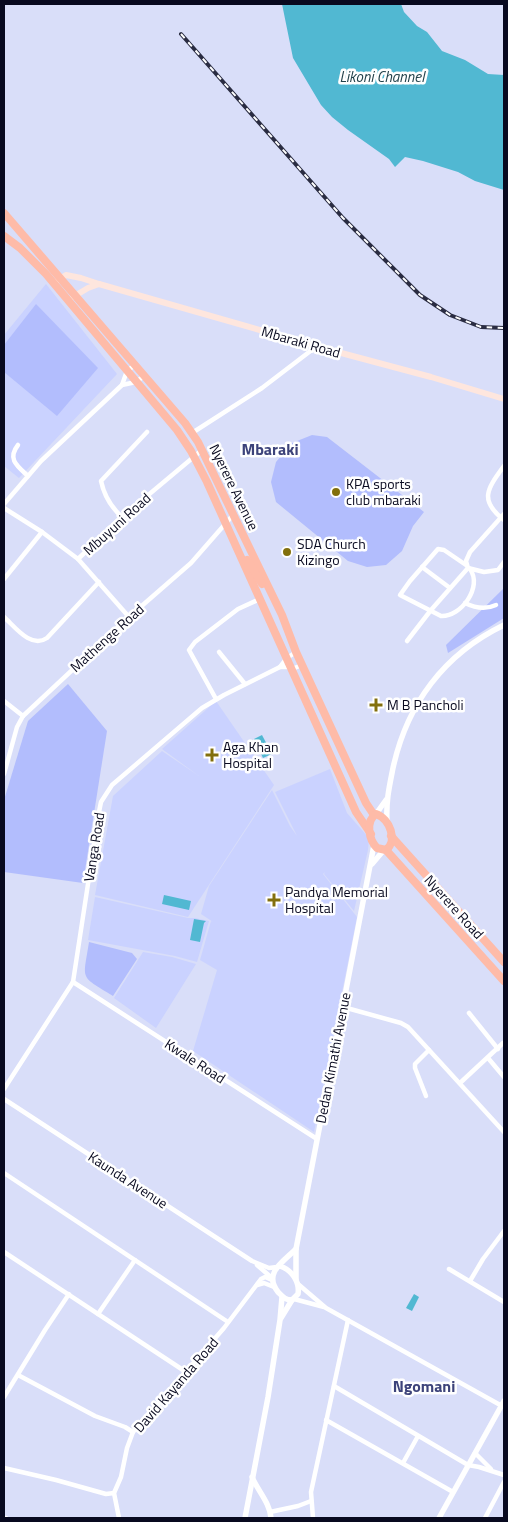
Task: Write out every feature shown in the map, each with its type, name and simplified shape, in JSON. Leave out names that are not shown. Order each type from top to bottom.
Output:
[{"type":"highway","name":"Nyerere Avenue","points":[[4,213],[57,281],[135,365],[192,433],[282,615],[296,652],[366,803],[375,815]]},
{"type":"highway","name":"Nyerere Avenue","points":[[4,236],[57,281]]},
{"type":"highway","name":"Nyerere Avenue","points":[[72,298],[127,371],[177,430],[194,456],[356,812],[371,834]]},
{"type":"highway","points":[[177,430],[185,423]]},
{"type":"highway","points":[[232,537],[282,615]]},
{"type":"highway","points":[[302,692],[312,687]]},
{"type":"highway","points":[[331,757],[342,751]]},
{"type":"highway","points":[[374,845],[370,820],[375,815],[388,821],[391,845],[385,851]]},
{"type":"highway","name":"Nyerere Road","points":[[391,836],[504,962]]},
{"type":"highway","name":"Nyerere Road","points":[[374,845],[385,851],[504,981]]},
{"type":"highway","points":[[458,930],[468,922]]},
{"type":"highway","points":[[468,941],[478,933]]},
{"type":"main road","name":"Mbaraki Road","points":[[57,281],[66,275],[81,278],[504,399]]},
{"type":"main road","points":[[72,298],[88,288],[99,284]]},
{"type":"street","points":[[192,433],[262,388],[317,346]]},
{"type":"street","points":[[4,504],[41,461],[122,385],[127,371],[135,365]]},
{"type":"street","points":[[122,385],[136,382],[144,376]]},
{"type":"street","points":[[122,517],[115,511],[106,497],[101,481],[148,432]]},
{"type":"street","points":[[18,445],[13,451],[13,459],[28,476]]},
{"type":"street","name":"Mbuyuni Road","points":[[4,508],[42,532],[78,559],[122,517],[202,450]]},
{"type":"street","points":[[504,466],[487,494],[493,509],[503,517],[466,558],[468,567],[474,577],[473,588],[465,604],[445,616],[441,616],[400,595],[410,580],[438,549],[444,550],[468,567],[484,572],[498,570],[504,562]]},
{"type":"street","name":"Mathenge Road","points":[[4,774],[17,727],[23,716],[190,563],[233,515]]},
{"type":"street","points":[[4,579],[42,532]]},
{"type":"street","points":[[78,559],[129,617]]},
{"type":"street","points":[[422,567],[450,588]]},
{"type":"street","points":[[407,641],[468,567]]},
{"type":"street","points":[[4,617],[27,638],[36,642],[42,641],[47,638],[99,582]]},
{"type":"street","points":[[216,699],[189,650],[195,642],[238,609],[260,599]]},
{"type":"street","points":[[465,604],[474,608],[490,608],[496,605]]},
{"type":"street","points":[[388,821],[386,800],[400,739],[418,701],[433,681],[458,655],[504,625]]},
{"type":"street","points":[[219,652],[245,684]]},
{"type":"street","name":"Vanga Road","points":[[4,1089],[73,982],[101,802],[112,785],[202,708],[280,667],[287,658],[296,652]]},
{"type":"street","points":[[280,667],[292,669],[302,665]]},
{"type":"street","points":[[4,701],[23,716]]},
{"type":"street","points":[[375,815],[386,800]]},
{"type":"street","name":"Dedan Kimathi Avenue","points":[[297,1281],[296,1249],[374,845]]},
{"type":"street","points":[[370,866],[385,851]]},
{"type":"street","name":"Kwale Road","points":[[73,982],[317,1139]]},
{"type":"street","points":[[343,1007],[401,1023],[408,1027],[504,1132]]},
{"type":"street","points":[[469,1013],[498,1049]]},
{"type":"street","points":[[460,1083],[503,1043]]},
{"type":"street","points":[[426,1096],[415,1064],[429,1050]]},
{"type":"street","points":[[488,1058],[504,1076]]},
{"type":"street","name":"Kaunda Avenue","points":[[4,1099],[252,1260]]},
{"type":"street","points":[[4,1173],[228,1322]]},
{"type":"street","points":[[470,1281],[483,1259],[504,1232]]},
{"type":"street","points":[[273,1282],[273,1272],[296,1249]]},
{"type":"street","points":[[4,1252],[186,1372]]},
{"type":"street","points":[[98,1314],[135,1260]]},
{"type":"street","points":[[252,1260],[269,1268],[278,1266],[288,1269],[297,1281],[326,1308],[503,1403],[439,1518]]},
{"type":"street","points":[[252,1260],[273,1282],[282,1297],[287,1300],[326,1308]]},
{"type":"street","points":[[449,1269],[504,1302]]},
{"type":"street","points":[[280,1320],[298,1294],[297,1281]]},
{"type":"street","name":"David Kayanda Road","points":[[114,1493],[121,1477],[127,1448],[133,1432],[186,1372],[256,1286],[273,1282]]},
{"type":"street","points":[[4,1397],[68,1294]]},
{"type":"street","points":[[245,1518],[280,1320],[282,1297]]},
{"type":"street","points":[[313,1518],[311,1492],[348,1320]]},
{"type":"street","points":[[18,1375],[95,1416],[125,1427],[133,1432]]},
{"type":"street","points":[[334,1386],[468,1465],[492,1470],[504,1475]]},
{"type":"street","points":[[326,1420],[453,1492]]},
{"type":"street","points":[[403,1463],[418,1436]]},
{"type":"street","points":[[475,1453],[492,1470]]},
{"type":"street","points":[[4,1468],[106,1494],[114,1493],[119,1518]]},
{"type":"street","points":[[252,1477],[271,1515],[311,1501]]},
{"type":"street","points":[[485,1518],[504,1482]]},
{"type":"street","points":[[248,1500],[261,1495]]},
{"type":"shaded area","points":[[46,284],[117,374],[19,478],[4,466],[4,335]]},
{"type":"shaded area","points":[[36,304],[98,368],[57,416],[4,372],[4,345]]},
{"type":"shaded area","name":"KPA sports club mbaraki","points":[[312,435],[327,437],[424,512],[413,526],[402,551],[386,565],[367,567],[348,561],[276,502],[271,482],[276,462],[292,443]]},
{"type":"shaded area","points":[[504,588],[504,618],[448,653],[446,645]]},
{"type":"shaded area","points":[[68,684],[107,731],[83,883],[4,872],[4,800],[28,721]]},
{"type":"shaded area","points":[[216,701],[274,785],[188,917],[95,895],[113,796],[162,751],[199,776],[162,749]]},
{"type":"shaded area","points":[[330,769],[347,813],[369,838],[354,911],[324,874],[325,872],[323,874],[357,917],[314,1132],[193,1051],[217,970],[200,960],[211,921],[213,922],[201,914],[209,886],[272,790],[297,836],[275,792]]},
{"type":"shaded area","points":[[95,897],[209,921],[197,962],[175,956],[88,940]]},
{"type":"shaded area","points":[[89,942],[132,953],[137,959],[113,996],[94,984],[86,976],[85,964]]},
{"type":"shaded area","points":[[143,952],[172,957],[196,964],[156,1028],[114,998]]},
{"type":"water","name":"Likoni Channel","points":[[282,4],[401,4],[404,12],[417,26],[427,32],[442,51],[465,60],[488,74],[504,75],[504,190],[475,181],[458,172],[405,157],[395,167],[389,159],[332,117],[321,105],[293,58]]},
{"type":"water","points":[[262,735],[272,754],[263,758],[254,739]]},
{"type":"water","points":[[164,895],[191,901],[189,910],[162,904]]},
{"type":"water","points":[[194,919],[206,921],[200,942],[190,940]]},
{"type":"water","points":[[414,1294],[419,1297],[412,1311],[406,1308]]},
{"type":"railway","points":[[181,34],[343,218],[420,295],[450,315],[481,327],[504,328]]},
{"type":"place","name":"KPA sports club mbaraki","points":[[336,492]]},
{"type":"place","name":"SDA Church Kizingo","points":[[287,552]]},
{"type":"place","name":"M B Pancholi","points":[[376,705]]},
{"type":"place","name":"Aga Khan Hospital","points":[[212,755]]},
{"type":"place","name":"Pandya Memorial Hospital","points":[[274,900]]},
{"type":"district","name":"Mbaraki","points":[[270,449]]},
{"type":"district","name":"Ngomani","points":[[424,1386]]}]
